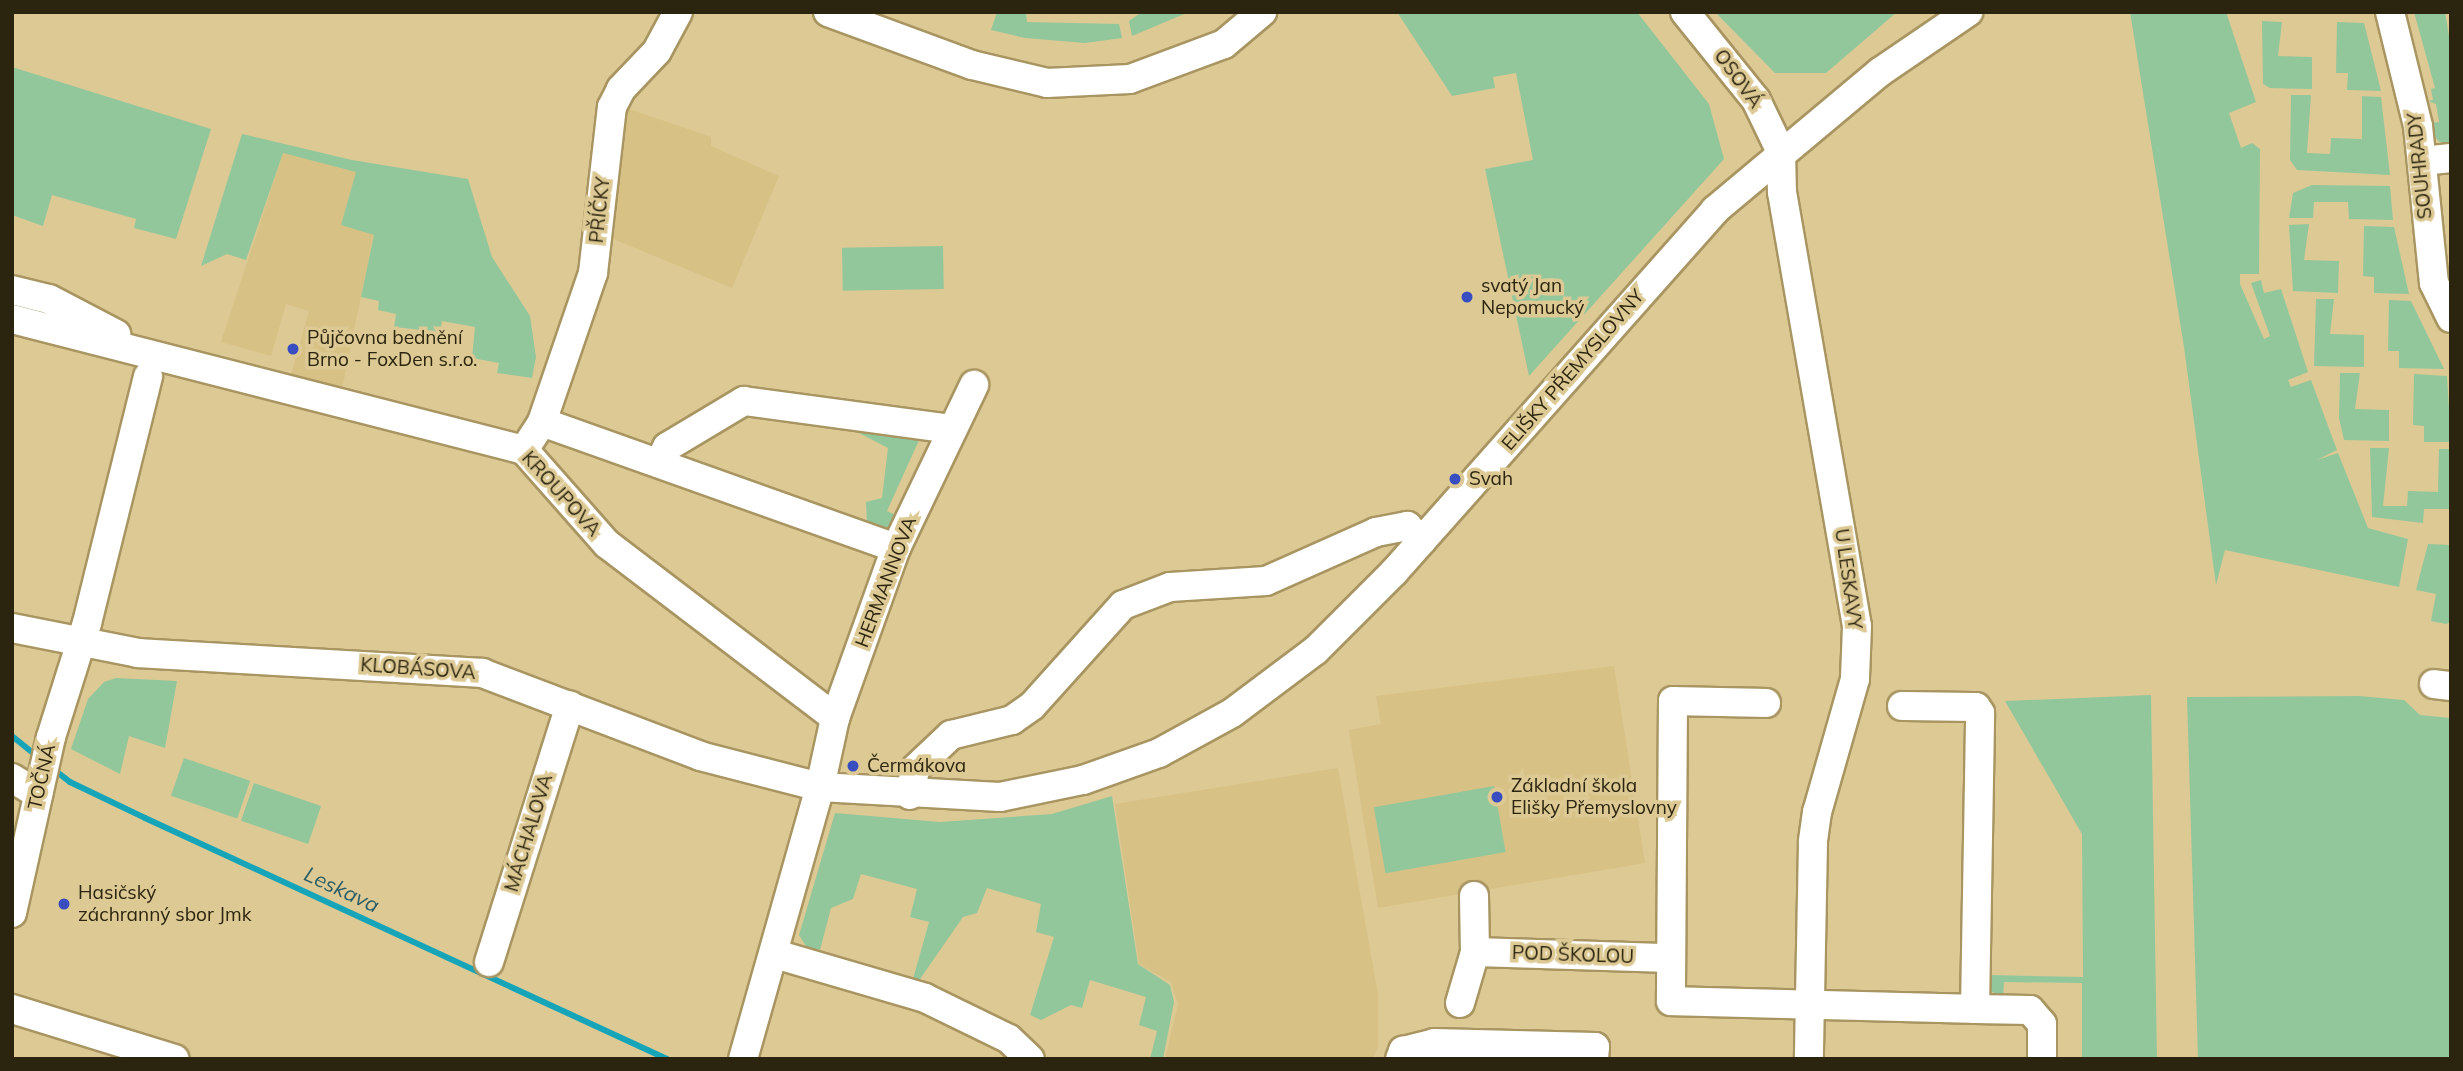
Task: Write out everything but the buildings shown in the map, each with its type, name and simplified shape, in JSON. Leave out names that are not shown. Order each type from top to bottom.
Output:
[{"type":"street","name":"PŘÍČKY","points":[[524,450],[541,422],[593,272],[612,107],[621,89],[657,51],[678,12]]},
{"type":"street","points":[[828,12],[972,65],[1047,83],[1130,79],[1224,44],[1262,12]]},
{"type":"street","name":"OSOVÁ","points":[[1685,12],[1756,100],[1781,152]]},
{"type":"street","name":"ELIŠKY PŘEMYSLOVNY","points":[[820,788],[910,795],[1000,797],[1083,780],[1159,753],[1232,713],[1316,650],[1422,541],[1699,226],[1781,152],[1880,72],[1968,12]]},
{"type":"street","name":"SOUHRADY","points":[[2390,12],[2412,92],[2434,284],[2451,318]]},
{"type":"street","name":"U LESKAVY","points":[[1781,152],[1782,192],[1857,626],[1855,679],[1817,812],[1813,842],[1809,1059]]},
{"type":"street","points":[[2422,161],[2451,158]]},
{"type":"street","name":"KROUPOVA","points":[[12,290],[49,299],[152,366]]},
{"type":"street","name":"KROUPOVA","points":[[12,319],[152,366],[524,450],[607,544],[835,718]]},
{"type":"street","points":[[81,644],[152,366]]},
{"type":"street","name":"HERMANNOVA","points":[[820,788],[835,718],[896,548],[974,384]]},
{"type":"street","points":[[660,461],[667,447],[744,401],[952,429]]},
{"type":"street","points":[[541,422],[660,461],[744,498],[896,548]]},
{"type":"street","points":[[910,795],[915,769],[951,735],[1012,720],[1032,706],[1123,605],[1170,587],[1266,581],[1376,532],[1407,526],[1422,541]]},
{"type":"street","name":"KLOBÁSOVA","points":[[12,628],[81,644],[138,653],[482,673],[700,756],[820,788]]},
{"type":"street","name":"TOČNÁ","points":[[12,913],[48,749],[81,644]]},
{"type":"street","points":[[1766,703],[1673,701],[1671,1001],[2030,1010],[2042,1024],[2042,1059]]},
{"type":"street","name":"MÁCHALOVA","points":[[489,962],[570,705]]},
{"type":"street","points":[[1902,706],[1976,707],[1980,713],[1975,1009]]},
{"type":"street","points":[[12,778],[39,788]]},
{"type":"street","points":[[743,1059],[820,788]]},
{"type":"street","points":[[1460,1003],[1475,952],[1474,897]]},
{"type":"street","name":"POD ŠKOLOU","points":[[1475,952],[1670,958]]},
{"type":"street","points":[[775,954],[925,998],[1009,1039],[1030,1059]]},
{"type":"street","points":[[12,1009],[175,1059]]},
{"type":"street","points":[[1400,1059],[1403,1051],[1434,1042],[1595,1047],[1594,1059]]},
{"type":"shaded area","points":[[626,108],[711,137],[711,146],[779,176],[732,288],[606,236],[615,139]]},
{"type":"shaded area","points":[[283,153],[357,172],[374,234],[342,389],[291,374],[309,311],[286,304],[271,356],[221,342]]},
{"type":"shaded area","name":"Základní škola Elišky Přemyslovny","points":[[1614,666],[1645,863],[1378,908],[1349,730],[1381,724],[1376,696]]},
{"type":"shaded area","points":[[1338,768],[1378,995],[1378,1046],[1373,1059],[1165,1059],[1178,1004],[1171,982],[1139,964],[1115,804]]},
{"type":"green space","points":[[997,12],[1026,12],[1027,22],[1119,24],[1122,38],[1085,43],[1025,38],[991,30]]},
{"type":"green space","points":[[1142,12],[1189,12],[1132,36],[1129,21]]},
{"type":"green space","points":[[1397,12],[1637,12],[1709,104],[1724,159],[1529,376],[1485,169],[1533,160],[1516,73],[1493,77],[1495,88],[1452,96]]},
{"type":"green space","points":[[1715,12],[1897,12],[1826,73],[1775,73]]},
{"type":"green space","points":[[2130,12],[2226,12],[2256,102],[2229,113],[2241,148],[2252,143],[2260,149],[2259,274],[2240,274],[2240,284],[2264,339],[2270,336],[2251,283],[2261,280],[2264,293],[2281,289],[2308,372],[2288,380],[2291,387],[2311,380],[2337,450],[2317,460],[2338,453],[2368,528],[2408,539],[2399,587],[2225,550],[2216,585],[2184,347]]},
{"type":"green space","points":[[2414,12],[2445,12],[2451,48],[2451,146],[2438,141],[2432,131],[2431,123],[2439,122],[2436,104],[2428,101],[2433,100],[2431,89],[2435,88]]},
{"type":"green space","points":[[2262,21],[2282,22],[2278,56],[2312,57],[2312,89],[2270,88],[2263,84]]},
{"type":"green space","points":[[2337,22],[2364,23],[2381,91],[2347,90],[2348,73],[2336,73]]},
{"type":"green space","points":[[12,67],[211,129],[176,239],[134,228],[136,219],[52,195],[43,226],[12,215]]},
{"type":"green space","points":[[2291,95],[2311,95],[2307,153],[2330,154],[2331,138],[2362,139],[2362,96],[2381,97],[2390,175],[2297,170],[2290,160]]},
{"type":"green space","points":[[242,134],[352,160],[468,179],[492,257],[530,316],[536,357],[532,378],[497,373],[499,363],[472,358],[475,327],[442,321],[440,332],[394,327],[396,314],[378,310],[379,301],[361,297],[374,235],[341,225],[356,172],[283,153],[246,260],[227,254],[201,266]]},
{"type":"green space","points":[[2312,185],[2390,186],[2393,220],[2349,219],[2348,202],[2314,202],[2313,218],[2289,218],[2293,193]]},
{"type":"green space","points":[[2309,224],[2304,260],[2339,261],[2338,293],[2293,291],[2289,225]]},
{"type":"green space","points":[[2364,226],[2394,227],[2409,294],[2374,293],[2374,277],[2363,276]]},
{"type":"green space","points":[[943,246],[944,289],[843,291],[842,248]]},
{"type":"green space","points":[[2316,299],[2334,299],[2330,334],[2364,335],[2364,367],[2314,366]]},
{"type":"green space","points":[[2389,300],[2411,301],[2444,369],[2399,368],[2399,351],[2388,351]]},
{"type":"green space","points":[[2340,373],[2360,373],[2355,409],[2389,410],[2389,441],[2344,440],[2339,418]]},
{"type":"green space","points":[[2414,374],[2447,376],[2451,442],[2424,442],[2424,426],[2413,425]]},
{"type":"green space","points":[[834,420],[930,434],[934,444],[920,438],[887,511],[900,517],[894,529],[867,523],[866,502],[882,498],[888,448]]},
{"type":"green space","points":[[2370,448],[2389,448],[2383,506],[2407,506],[2408,491],[2438,492],[2439,449],[2451,449],[2451,509],[2424,509],[2423,523],[2372,517]]},
{"type":"green space","points":[[2428,544],[2451,545],[2451,622],[2446,624],[2431,621],[2436,594],[2416,590]]},
{"type":"green space","points":[[116,678],[177,681],[165,748],[129,736],[120,774],[71,749],[88,699],[104,682]]},
{"type":"green space","points":[[2151,695],[2157,1059],[2082,1059],[2082,983],[2004,982],[2003,999],[1984,986],[1989,975],[2083,977],[2082,834],[2005,701]]},
{"type":"green space","points":[[2359,696],[2404,700],[2420,715],[2451,718],[2451,1059],[2198,1059],[2187,697]]},
{"type":"green space","points":[[184,758],[250,781],[237,819],[171,796]]},
{"type":"green space","points":[[254,783],[321,806],[308,844],[241,821]]},
{"type":"green space","points":[[1494,786],[1506,852],[1385,873],[1374,807]]},
{"type":"green space","points":[[1112,796],[1138,964],[1170,985],[1174,1002],[1163,1059],[1150,1059],[1157,1031],[1139,1025],[1146,997],[1090,980],[1082,1008],[1071,1005],[1041,1020],[1030,1015],[1054,937],[1036,932],[1041,904],[987,888],[977,913],[963,917],[920,979],[913,979],[929,922],[910,917],[917,889],[861,874],[853,899],[831,908],[820,950],[807,948],[799,935],[835,813],[940,822],[1052,814]]},
{"type":"waterway","name":"Leskava","points":[[12,736],[38,757]]},
{"type":"waterway","name":"Leskava","points":[[52,768],[70,782],[145,818],[667,1059]]},
{"type":"place","name":"svatý Jan Nepomucký","points":[[1467,297]]},
{"type":"place","name":"Půjčovna bednění Brno - FoxDen s.r.o.","points":[[293,349]]},
{"type":"place","name":"Svah","points":[[1455,479]]},
{"type":"place","name":"Čermákova","points":[[853,766]]},
{"type":"place","name":"Základní škola Elišky Přemyslovny","points":[[1497,797]]},
{"type":"place","name":"Hasičský záchranný sbor Jmk","points":[[64,904]]}]
